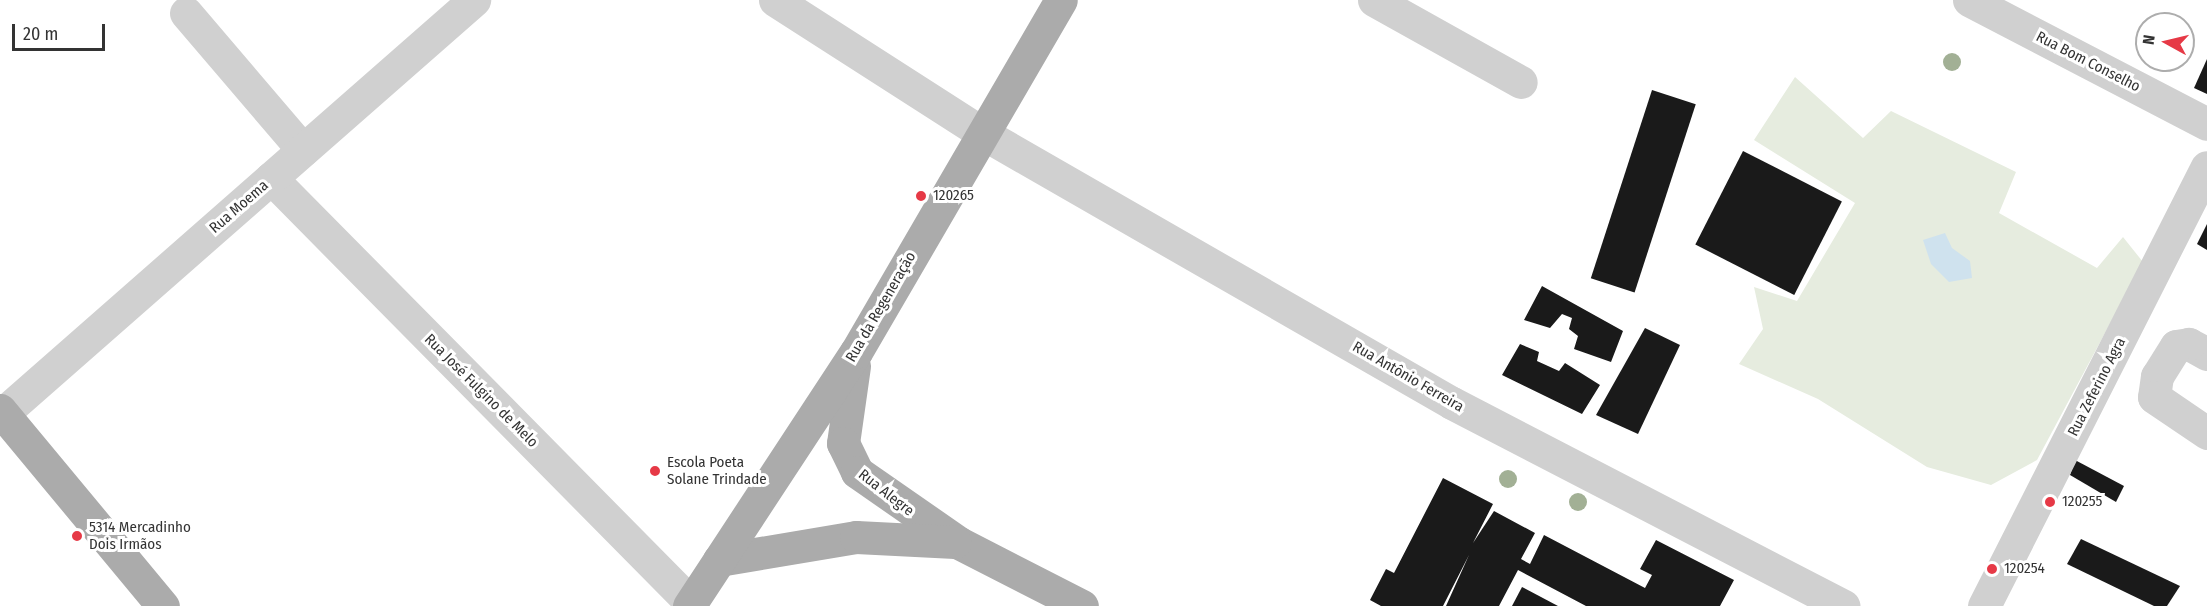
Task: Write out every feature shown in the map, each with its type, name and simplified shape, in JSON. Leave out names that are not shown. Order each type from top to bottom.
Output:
[{"type":"main road","name":"Rua da Regeneração","points":[[690,605],[856,352],[1060,0]]},
{"type":"main road","name":"Rua Alegre","points":[[856,352],[843,424],[849,459],[877,490],[959,543],[1082,606]]},
{"type":"main road","points":[[1,413],[163,606]]},
{"type":"main road","name":"Rua Alegre","points":[[719,560],[856,537],[959,543]]},
{"type":"street","name":"Rua Moema","points":[[1,413],[474,0]]},
{"type":"street","name":"Rua Antônio Ferreira","points":[[775,0],[982,133],[1452,403],[1843,606]]},
{"type":"street","points":[[1374,0],[1521,82]]},
{"type":"street","name":"Rua Bom Conselho","points":[[1969,0],[2207,124]]},
{"type":"street","points":[[186,13],[303,150]]},
{"type":"street","name":"Rua Zeferino Agra","points":[[1984,606],[2207,167]]},
{"type":"street","name":"Rua José Fulgino de Melo","points":[[271,178],[690,605]]},
{"type":"street","points":[[2207,354],[2189,344],[2176,346],[2157,376],[2154,397],[2159,405],[2207,433]]},
{"type":"street","points":[[2114,352],[2157,376]]},
{"type":"shaded area","points":[[1795,77],[1863,138],[1891,111],[2016,172],[1999,213],[2097,268],[2123,237],[2143,262],[2037,460],[1991,485],[1927,467],[1818,399],[1739,364],[1763,329],[1754,287],[1797,301],[1855,203],[1754,140]]},
{"type":"water","points":[[1945,233],[1952,248],[1970,261],[1972,278],[1949,282],[1931,264],[1923,240]]},
{"type":"building","points":[[2207,59],[2207,94],[2194,88]]},
{"type":"building","points":[[1652,90],[1696,104],[1635,293],[1591,278]]},
{"type":"building","points":[[1743,151],[1842,201],[1794,295],[1695,245]]},
{"type":"building","points":[[2207,224],[2207,250],[2197,244]]},
{"type":"building","points":[[1542,286],[1623,331],[1611,362],[1574,349],[1578,336],[1569,329],[1572,318],[1562,314],[1550,328],[1524,320]]},
{"type":"building","points":[[1645,328],[1680,345],[1638,434],[1596,415]]},
{"type":"building","points":[[1520,344],[1539,352],[1537,361],[1559,371],[1565,363],[1600,385],[1582,414],[1502,375]]},
{"type":"building","points":[[2075,460],[2124,486],[2116,502],[2070,475]]},
{"type":"building","points":[[1443,478],[1493,504],[1473,543],[1494,511],[1535,533],[1521,559],[1530,564],[1544,535],[1645,588],[1652,575],[1640,569],[1656,540],[1734,580],[1720,606],[1586,606],[1518,570],[1499,606],[1446,606],[1469,555],[1443,606],[1381,606],[1370,600],[1386,569],[1394,573]]},
{"type":"building","points":[[2081,539],[2180,586],[2167,606],[2154,606],[2067,564]]},
{"type":"building","points":[[1522,587],[1558,606],[1512,606]]},
{"type":"place","name":"120265","points":[[921,196]]},
{"type":"place","name":"Escola Poeta Solane Trindade","points":[[655,471]]},
{"type":"place","name":"120255","points":[[2050,502]]},
{"type":"place","name":"5314 Mercadinho Dois Irmãos","points":[[77,536]]},
{"type":"place","name":"120254","points":[[1992,569]]}]
